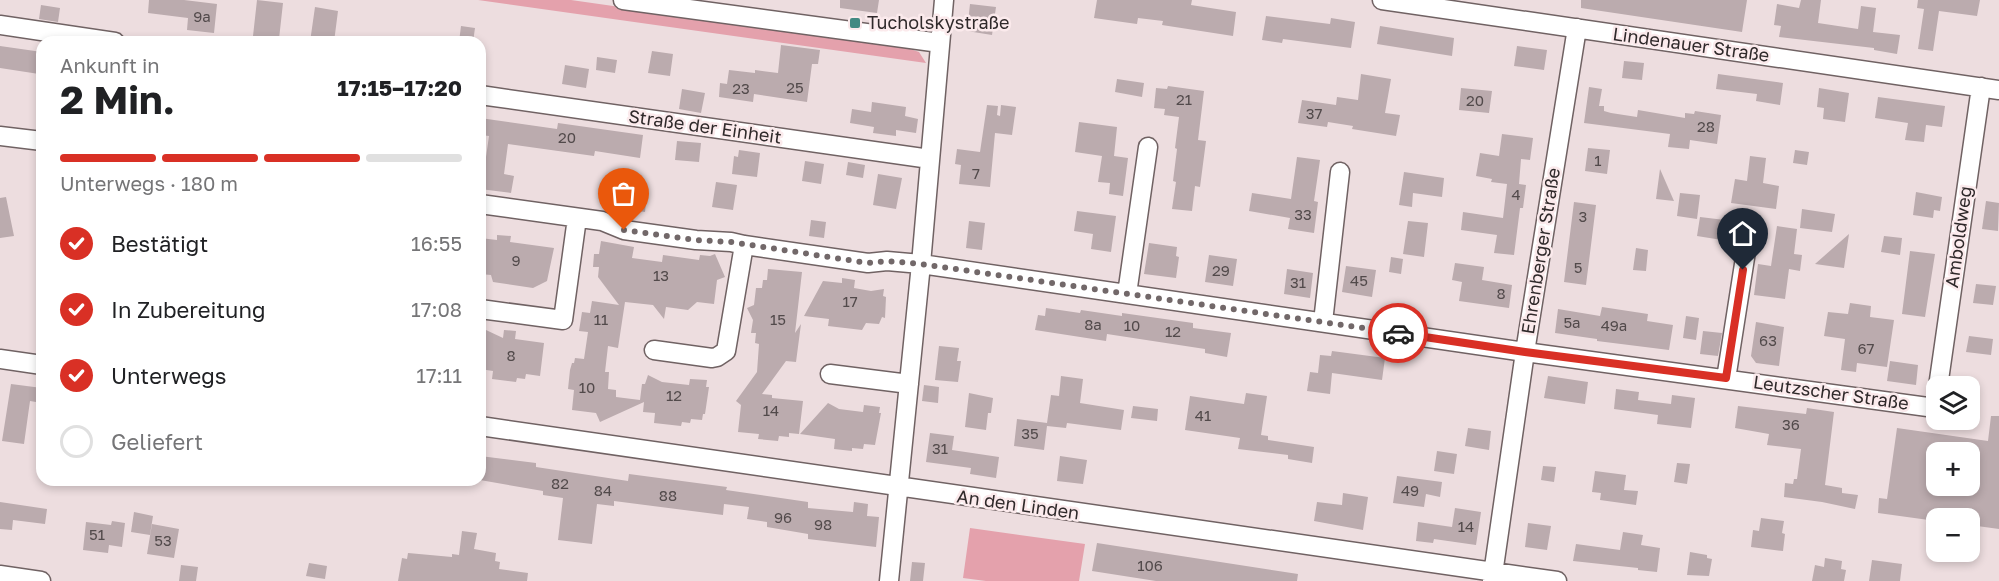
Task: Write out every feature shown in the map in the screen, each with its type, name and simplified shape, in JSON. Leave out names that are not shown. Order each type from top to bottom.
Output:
[{"type":"street","points":[[623,0],[940,43]]},
{"type":"street","points":[[889,581],[921,264],[944,0]]},
{"type":"street","name":"Lindenauer Straße","points":[[1382,0],[1999,90]]},
{"type":"street","points":[[0,26],[72,36]]},
{"type":"street","name":"Ehrenberger Straße","points":[[1493,576],[1525,352],[1577,28]]},
{"type":"street","name":"Amboldweg","points":[[1940,376],[1981,87]]},
{"type":"street","name":"Straße der Einheit","points":[[486,95],[930,159]]},
{"type":"street","points":[[0,136],[36,140]]},
{"type":"street","points":[[1127,294],[1148,147]]},
{"type":"street","points":[[1323,322],[1340,172]]},
{"type":"street","name":"Leutzscher Straße","points":[[486,205],[602,221],[624,230],[696,240],[731,242],[868,263],[887,261],[921,264],[1525,352],[1926,403]]},
{"type":"street","points":[[486,310],[563,320],[577,218]]},
{"type":"street","points":[[1726,378],[1750,226]]},
{"type":"street","points":[[654,350],[712,358],[726,351],[744,245]]},
{"type":"street","points":[[0,359],[36,364]]},
{"type":"street","points":[[830,374],[909,384]]},
{"type":"street","name":"An den Linden","points":[[486,427],[1493,576],[1557,581]]},
{"type":"street","points":[[0,575],[41,581]]},
{"type":"shaded area","points":[[478,0],[571,0],[907,48],[919,52],[926,63]]},
{"type":"shaded area","points":[[970,528],[1085,544],[1079,581],[986,581],[963,578]]},
{"type":"building","points":[[149,0],[184,0],[217,4],[214,33],[187,30],[188,18],[148,13]]},
{"type":"building","points":[[257,0],[283,3],[279,36],[253,36]]},
{"type":"building","points":[[840,0],[879,0],[877,13],[840,8]]},
{"type":"building","points":[[1097,0],[1192,0],[1191,5],[1236,12],[1233,36],[1162,25],[1163,21],[1138,18],[1137,24],[1094,18]]},
{"type":"building","points":[[1581,0],[1747,0],[1742,32],[1581,8]]},
{"type":"building","points":[[1801,0],[1821,0],[1818,23],[1858,29],[1861,6],[1876,8],[1873,32],[1900,35],[1897,54],[1874,50],[1874,48],[1779,37],[1781,26],[1774,25],[1777,4],[1799,8]]},
{"type":"building","points":[[1918,0],[1980,0],[1977,16],[1939,11],[1933,51],[1918,49],[1924,9],[1917,8]]},
{"type":"building","points":[[970,4],[996,7],[992,35],[967,31]]},
{"type":"building","points":[[41,5],[60,8],[58,22],[39,19]]},
{"type":"building","points":[[315,7],[338,11],[335,36],[311,36]]},
{"type":"building","points":[[1266,16],[1330,24],[1331,18],[1355,22],[1351,48],[1283,39],[1282,43],[1262,40]]},
{"type":"building","points":[[461,26],[475,28],[474,36],[460,36]]},
{"type":"building","points":[[1380,26],[1454,38],[1452,56],[1377,44]]},
{"type":"building","points":[[781,45],[820,50],[818,64],[812,64],[807,102],[754,94],[753,102],[719,97],[720,83],[727,84],[729,70],[778,73]]},
{"type":"building","points":[[0,46],[36,51],[36,74],[0,68]]},
{"type":"building","points":[[1517,46],[1547,50],[1544,70],[1514,66]]},
{"type":"building","points":[[652,51],[673,54],[670,76],[648,73]]},
{"type":"building","points":[[597,57],[617,60],[615,73],[596,70]]},
{"type":"building","points":[[1624,61],[1644,63],[1642,80],[1622,78]]},
{"type":"building","points":[[565,65],[589,69],[586,88],[562,84]]},
{"type":"building","points":[[1361,74],[1391,79],[1385,113],[1400,115],[1396,136],[1352,129],[1353,126],[1328,122],[1327,127],[1298,123],[1302,100],[1336,105],[1337,97],[1358,100]]},
{"type":"building","points":[[1718,74],[1783,83],[1780,105],[1756,101],[1757,94],[1716,89]]},
{"type":"building","points":[[1117,79],[1144,83],[1142,97],[1115,92]]},
{"type":"building","points":[[1168,86],[1204,91],[1198,140],[1206,141],[1200,187],[1195,186],[1192,211],[1172,209],[1176,182],[1173,181],[1179,117],[1164,115],[1165,109],[1154,108],[1156,88],[1167,89]]},
{"type":"building","points":[[1589,87],[1602,89],[1599,106],[1604,106],[1604,111],[1611,113],[1637,117],[1638,110],[1685,118],[1685,113],[1694,114],[1695,111],[1721,115],[1717,144],[1690,140],[1689,149],[1668,147],[1670,134],[1584,123]]},
{"type":"building","points":[[1461,88],[1492,91],[1489,113],[1459,110]]},
{"type":"building","points":[[1819,88],[1849,93],[1845,122],[1823,119],[1824,108],[1817,107]]},
{"type":"building","points":[[682,89],[705,93],[701,113],[679,109]]},
{"type":"building","points":[[1878,97],[1945,106],[1942,127],[1926,125],[1924,142],[1905,140],[1908,123],[1875,118]]},
{"type":"building","points":[[872,102],[906,107],[905,116],[918,119],[916,133],[896,130],[896,136],[873,133],[874,127],[850,123],[852,109],[871,112]]},
{"type":"building","points":[[987,105],[998,106],[997,115],[1000,116],[1001,105],[1016,107],[1012,135],[995,133],[990,187],[959,184],[961,165],[955,164],[957,149],[980,152]]},
{"type":"building","points":[[486,119],[557,129],[558,123],[643,135],[640,158],[595,151],[594,156],[508,144],[504,174],[514,176],[511,193],[486,190],[486,157],[489,136],[486,136]]},
{"type":"building","points":[[1079,122],[1117,127],[1114,156],[1128,158],[1123,196],[1109,194],[1110,183],[1098,182],[1102,156],[1075,152]]},
{"type":"building","points":[[1502,134],[1533,138],[1530,160],[1521,159],[1519,184],[1526,185],[1523,208],[1520,208],[1514,255],[1494,253],[1497,235],[1461,230],[1463,212],[1503,218],[1507,184],[1491,182],[1492,179],[1476,176],[1480,153],[1499,156]]},
{"type":"building","points":[[677,141],[701,143],[699,162],[675,160]]},
{"type":"building","points":[[1588,148],[1610,150],[1607,174],[1585,171]]},
{"type":"building","points":[[739,150],[760,153],[757,177],[732,174],[734,156],[738,157]]},
{"type":"building","points":[[1795,150],[1809,152],[1807,165],[1793,163]]},
{"type":"building","points":[[1750,156],[1766,158],[1763,183],[1779,186],[1776,209],[1731,203],[1735,179],[1747,181]]},
{"type":"building","points":[[1297,157],[1320,160],[1314,201],[1318,202],[1314,233],[1288,229],[1290,218],[1249,211],[1252,193],[1291,199]]},
{"type":"building","points":[[805,161],[824,164],[821,184],[802,181]]},
{"type":"building","points":[[848,162],[865,165],[863,178],[846,175]]},
{"type":"building","points":[[1660,169],[1674,201],[1656,199]]},
{"type":"building","points":[[1404,172],[1444,178],[1442,197],[1413,193],[1412,207],[1399,205]]},
{"type":"building","points":[[878,174],[902,178],[896,209],[873,205]]},
{"type":"building","points":[[716,182],[737,185],[733,210],[712,207]]},
{"type":"building","points":[[633,192],[647,193],[645,212],[632,210]]},
{"type":"building","points":[[1916,192],[1942,197],[1940,211],[1934,210],[1933,218],[1913,215]]},
{"type":"building","points":[[1680,193],[1700,195],[1697,219],[1677,216]]},
{"type":"building","points":[[6,197],[14,236],[0,238],[0,198]]},
{"type":"building","points":[[1986,201],[1999,203],[1998,231],[1982,229]]},
{"type":"building","points":[[1574,202],[1596,205],[1586,285],[1564,282]]},
{"type":"building","points":[[1802,209],[1835,214],[1832,232],[1800,228]]},
{"type":"building","points":[[1077,211],[1116,216],[1111,252],[1091,249],[1093,234],[1074,231]]},
{"type":"building","points":[[1700,217],[1725,220],[1722,240],[1697,236]]},
{"type":"building","points":[[811,220],[826,222],[824,238],[809,236]]},
{"type":"building","points":[[969,221],[985,223],[982,250],[966,248]]},
{"type":"building","points":[[1408,221],[1428,223],[1424,257],[1403,254]]},
{"type":"building","points":[[1777,226],[1797,229],[1794,254],[1802,255],[1800,271],[1789,269],[1785,299],[1754,295],[1758,264],[1771,266]]},
{"type":"building","points":[[1849,234],[1844,268],[1815,264]]},
{"type":"building","points":[[497,235],[511,236],[510,242],[554,248],[547,281],[533,288],[493,282],[491,275],[486,275],[486,239],[497,240]]},
{"type":"building","points":[[1884,236],[1902,238],[1900,255],[1881,252]]},
{"type":"building","points":[[601,241],[634,247],[632,258],[662,262],[663,255],[699,260],[700,255],[715,254],[725,277],[717,280],[714,304],[697,302],[688,310],[666,307],[664,319],[653,305],[625,302],[618,348],[608,346],[605,372],[609,372],[608,389],[616,390],[616,397],[640,400],[642,384],[645,384],[648,375],[662,382],[689,385],[690,379],[707,380],[706,387],[709,387],[702,420],[691,419],[690,423],[682,422],[681,426],[654,423],[655,413],[643,412],[644,402],[600,422],[596,413],[572,410],[574,390],[568,389],[570,370],[575,358],[584,359],[588,332],[579,331],[582,312],[590,313],[592,301],[619,305],[598,277],[599,267],[593,267],[594,254],[599,254]]},
{"type":"building","points":[[1149,243],[1177,247],[1176,256],[1179,257],[1176,278],[1144,274]]},
{"type":"building","points":[[1636,248],[1648,250],[1646,271],[1633,270]]},
{"type":"building","points":[[1910,251],[1935,254],[1925,317],[1902,314]]},
{"type":"building","points":[[1209,255],[1237,259],[1233,286],[1205,282]]},
{"type":"building","points":[[1391,257],[1403,259],[1401,274],[1389,272]]},
{"type":"building","points":[[1455,263],[1484,267],[1482,280],[1512,285],[1509,308],[1459,301],[1462,282],[1452,280]]},
{"type":"building","points":[[1346,266],[1376,270],[1372,297],[1342,292]]},
{"type":"building","points":[[768,269],[802,272],[795,333],[801,324],[796,362],[786,361],[762,394],[772,395],[772,398],[803,401],[799,434],[789,433],[789,437],[779,436],[778,441],[758,439],[759,434],[738,432],[741,405],[736,401],[757,372],[759,344],[755,343],[756,333],[751,333],[753,320],[747,308],[754,305],[756,288],[762,288],[763,280],[767,280]]},
{"type":"building","points":[[1287,269],[1313,273],[1310,298],[1284,294]]},
{"type":"building","points":[[842,278],[855,280],[854,288],[871,291],[884,289],[885,318],[882,317],[879,324],[866,323],[862,330],[828,326],[829,319],[804,316],[823,281],[842,283]]},
{"type":"building","points":[[1976,284],[1996,286],[1993,305],[1973,303]]},
{"type":"building","points":[[1850,303],[1871,306],[1870,317],[1894,320],[1887,367],[1857,363],[1856,372],[1841,370],[1845,339],[1824,336],[1828,312],[1848,314]]},
{"type":"building","points":[[1602,307],[1648,314],[1647,321],[1673,325],[1669,350],[1555,333],[1558,309],[1600,316]]},
{"type":"building","points":[[1046,308],[1122,316],[1122,313],[1193,323],[1193,328],[1231,333],[1227,357],[1205,353],[1205,349],[1107,334],[1106,341],[1035,330],[1038,315],[1045,316]]},
{"type":"building","points":[[1686,316],[1699,318],[1696,340],[1683,338]]},
{"type":"building","points":[[1756,322],[1784,327],[1779,366],[1756,363],[1751,356]]},
{"type":"building","points":[[486,330],[503,338],[504,330],[516,331],[515,339],[544,343],[540,376],[526,374],[525,379],[517,378],[516,382],[492,379],[493,371],[486,370]]},
{"type":"building","points":[[1703,331],[1722,333],[1718,356],[1700,354]]},
{"type":"building","points":[[1969,336],[1993,339],[1991,355],[1966,352]]},
{"type":"building","points":[[939,346],[959,348],[957,361],[961,361],[958,382],[935,380]]},
{"type":"building","points":[[1332,351],[1385,358],[1382,380],[1332,373],[1330,394],[1307,391],[1310,372],[1318,373],[1320,355],[1331,356]]},
{"type":"building","points":[[1890,361],[1918,365],[1916,385],[1887,381]]},
{"type":"building","points":[[1061,376],[1083,379],[1080,403],[1124,410],[1121,430],[1067,423],[1066,428],[1047,426],[1044,450],[1014,446],[1017,419],[1047,423],[1051,395],[1059,396]]},
{"type":"building","points":[[1548,376],[1588,382],[1585,404],[1544,398]]},
{"type":"building","points":[[11,384],[36,387],[36,402],[30,401],[24,444],[2,441]]},
{"type":"building","points":[[924,385],[939,387],[938,403],[922,401]]},
{"type":"building","points":[[1616,389],[1639,392],[1638,400],[1671,404],[1672,395],[1695,398],[1691,428],[1657,424],[1658,415],[1614,409]]},
{"type":"building","points":[[969,393],[993,398],[986,430],[965,427]]},
{"type":"building","points":[[1246,393],[1267,396],[1261,435],[1268,436],[1268,440],[1314,447],[1312,463],[1288,459],[1288,455],[1238,449],[1240,438],[1185,430],[1190,396],[1244,404]]},
{"type":"building","points":[[828,403],[839,409],[863,412],[864,405],[880,407],[875,445],[864,444],[863,449],[852,448],[852,451],[834,449],[835,439],[800,434]]},
{"type":"building","points":[[1133,406],[1158,409],[1157,421],[1131,418]]},
{"type":"building","points":[[1738,406],[1806,414],[1807,408],[1834,412],[1825,485],[1842,488],[1842,493],[1858,495],[1855,509],[1784,497],[1785,483],[1793,484],[1794,479],[1797,479],[1801,449],[1767,445],[1769,434],[1735,428]]},
{"type":"building","points":[[1991,416],[1999,416],[1999,529],[1980,526],[1980,508],[1926,508],[1926,520],[1878,513],[1879,498],[1887,499],[1897,428],[1988,441]]},
{"type":"building","points":[[1468,428],[1491,431],[1489,450],[1465,446]]},
{"type":"building","points":[[930,433],[954,436],[952,450],[999,457],[996,478],[970,474],[971,468],[926,462]]},
{"type":"building","points":[[1437,451],[1457,454],[1454,474],[1434,471]]},
{"type":"building","points":[[1060,456],[1087,460],[1083,484],[1057,481]]},
{"type":"building","points":[[486,457],[536,463],[536,467],[628,481],[629,474],[727,487],[726,490],[808,502],[808,508],[853,512],[854,502],[868,504],[867,516],[879,517],[876,547],[808,539],[808,534],[767,527],[767,522],[747,519],[749,507],[724,504],[723,515],[614,501],[614,506],[597,504],[592,544],[558,540],[563,498],[543,495],[543,491],[486,481]]},
{"type":"building","points":[[1677,463],[1690,464],[1687,484],[1674,482]]},
{"type":"building","points":[[1543,466],[1556,467],[1554,482],[1541,480]]},
{"type":"building","points":[[1595,471],[1626,475],[1624,490],[1638,491],[1636,505],[1600,500],[1601,493],[1592,492]]},
{"type":"building","points":[[1397,476],[1442,482],[1440,497],[1426,494],[1424,507],[1393,503]]},
{"type":"building","points":[[1343,493],[1368,497],[1363,530],[1314,521],[1317,502],[1342,505]]},
{"type":"building","points":[[0,502],[47,509],[45,524],[13,520],[12,530],[0,529]]},
{"type":"building","points":[[1455,508],[1481,512],[1476,545],[1434,539],[1433,543],[1416,541],[1418,522],[1452,527]]},
{"type":"building","points":[[134,512],[153,516],[150,535],[131,532]]},
{"type":"building","points":[[1761,518],[1784,521],[1783,551],[1751,547],[1753,530],[1759,531]]},
{"type":"building","points":[[112,521],[125,523],[122,547],[109,545],[108,553],[83,550],[86,522],[111,525]]},
{"type":"building","points":[[1528,523],[1551,526],[1547,550],[1525,547]]},
{"type":"building","points":[[152,524],[179,529],[174,558],[147,554]]},
{"type":"building","points":[[462,531],[477,533],[474,549],[496,553],[495,561],[500,562],[499,569],[528,573],[527,581],[398,581],[402,558],[407,559],[408,553],[452,557],[452,554],[459,555]]},
{"type":"building","points":[[1623,532],[1643,535],[1641,545],[1660,548],[1657,572],[1573,561],[1576,544],[1620,550]]},
{"type":"building","points":[[1097,543],[1298,574],[1297,581],[1156,581],[1092,571]]},
{"type":"building","points":[[1690,552],[1707,555],[1707,558],[1712,559],[1709,576],[1687,575]]},
{"type":"building","points":[[1825,558],[1842,561],[1841,569],[1846,570],[1844,581],[1812,581],[1815,565],[1824,567]]},
{"type":"building","points":[[1872,560],[1902,564],[1900,581],[1869,581]]},
{"type":"building","points":[[912,562],[925,563],[923,581],[910,581]]},
{"type":"building","points":[[309,563],[327,566],[325,579],[306,576]]},
{"type":"building","points":[[181,565],[198,567],[196,581],[179,581]]},
{"type":"way so far","points":[[624,230],[696,240],[709,239],[868,263],[887,261],[921,264],[1398,333]]},
{"type":"place","name":"Tucholskystraße","points":[[855,23]]},
{"type":"route","points":[[1398,333],[1726,378],[1743,270]]}]
